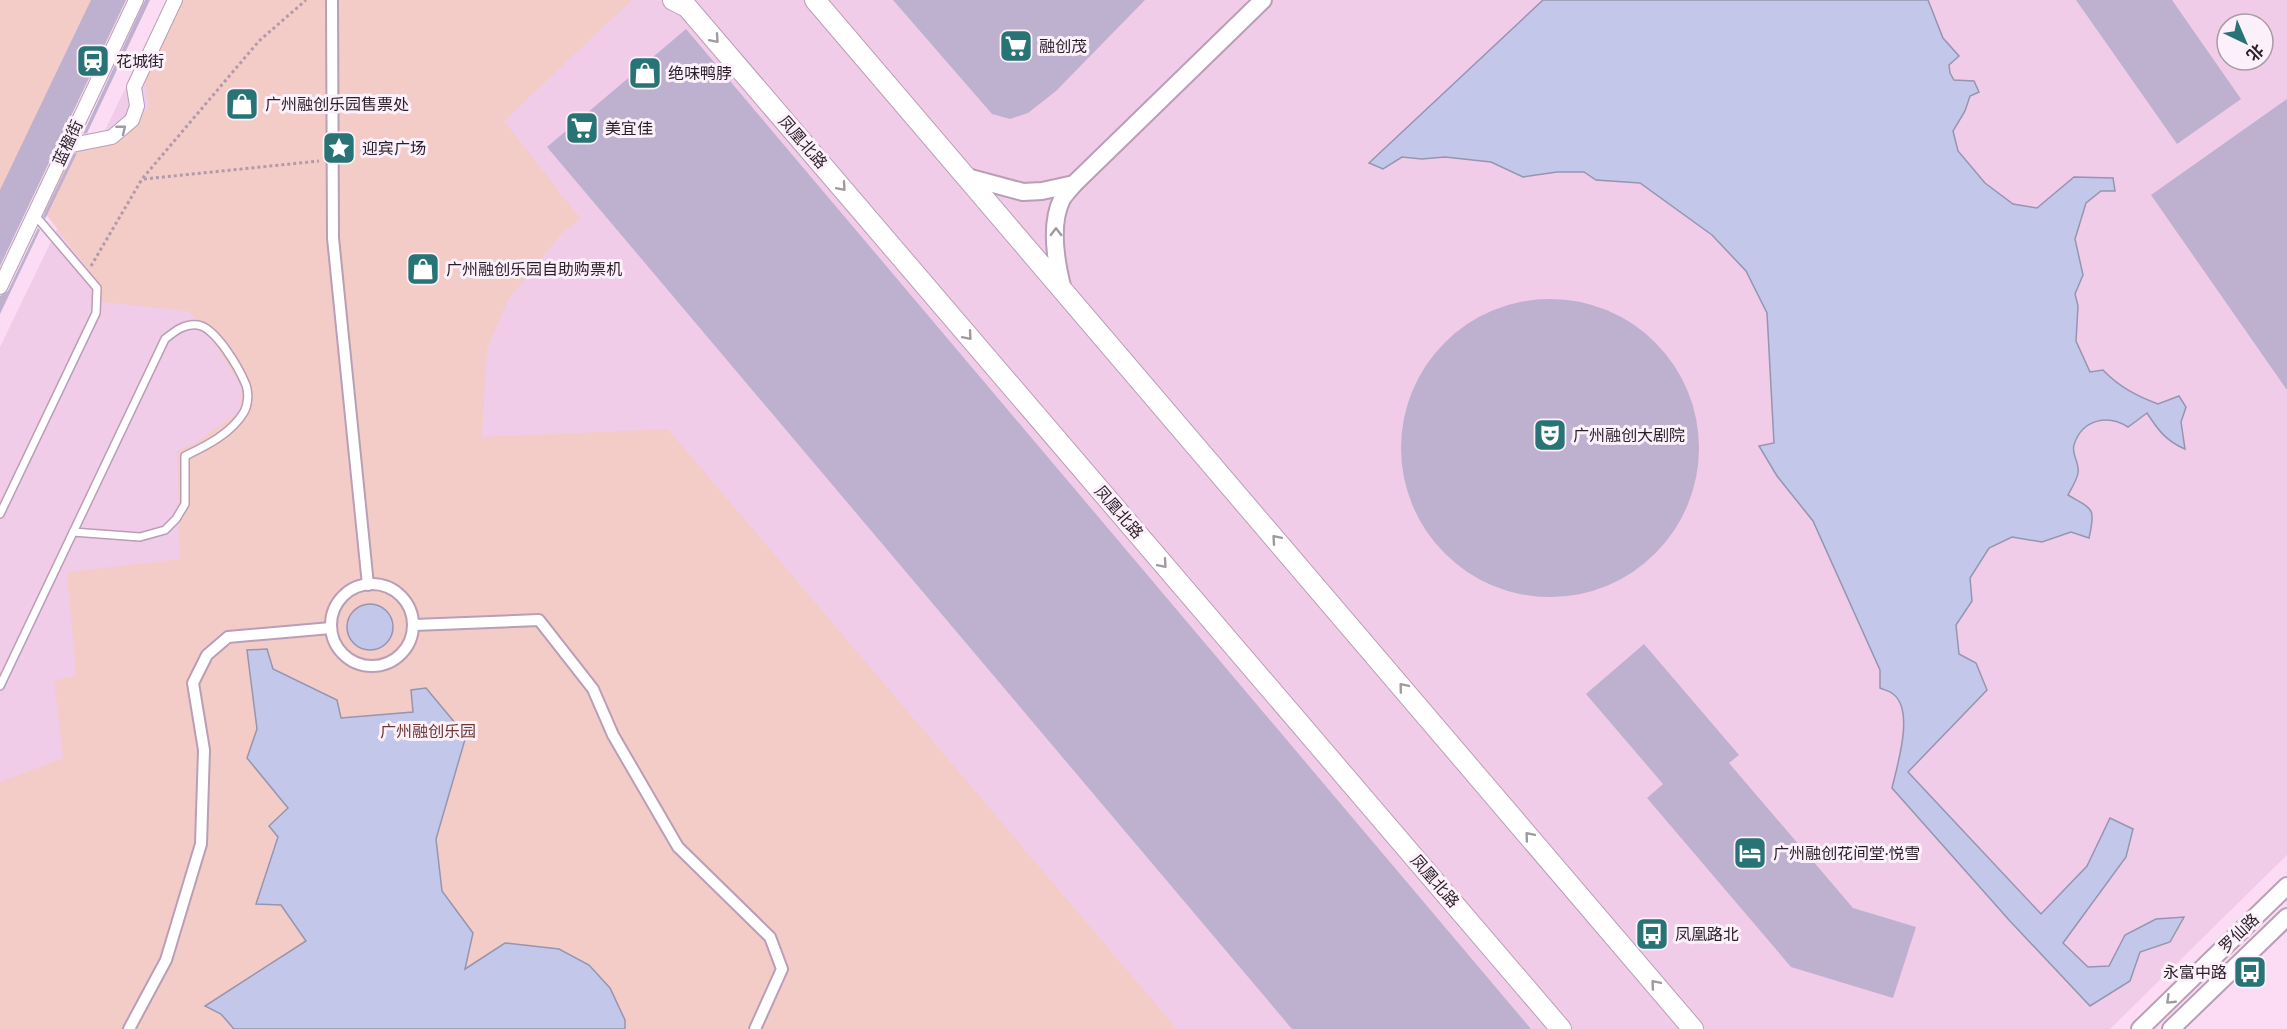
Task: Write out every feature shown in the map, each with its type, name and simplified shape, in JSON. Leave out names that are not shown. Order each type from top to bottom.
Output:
[{"type":"main road","name":"凤凰北路","points":[[673,0],[687,7],[695,16],[1561,1029]]},
{"type":"main road","points":[[815,0],[1693,1029]]},
{"type":"street","name":"蓝楹街","points":[[0,287],[136,0]]},
{"type":"street","points":[[67,146],[112,137],[132,120],[137,106],[134,87],[175,0]]},
{"type":"street","points":[[332,0],[333,238],[368,585]]},
{"type":"street","points":[[1063,290],[1058,268],[1056,217],[1062,199],[1074,184],[1263,0]]},
{"type":"street","points":[[967,177],[1023,192],[1042,192],[1074,184]]},
{"type":"street","points":[[368,585],[387,587],[403,598],[409,606],[414,626],[412,636],[402,654],[384,665],[373,666],[363,665],[345,656],[338,648],[332,628],[332,618],[341,599],[349,592],[368,585]]},
{"type":"street","points":[[414,626],[539,620],[593,689],[613,735],[678,847],[770,937],[782,969],[755,1029]]},
{"type":"street","points":[[129,1029],[166,960],[201,844],[204,750],[193,683],[207,655],[228,638],[332,628]]},
{"type":"street","name":"罗仙路","points":[[2140,1029],[2287,886]]},
{"type":"street","name":"罗仙路","points":[[2170,1029],[2287,917]]},
{"type":"lane","points":[[0,514],[96,313],[97,288],[34,214]]},
{"type":"lane","points":[[0,686],[73,532],[165,339],[178,328],[196,325],[208,329],[218,337],[247,387],[248,401],[244,412],[226,432],[185,456],[185,504],[176,519],[165,530],[140,537],[73,532]]},
{"type":"path","points":[[86,275],[142,179],[259,41],[306,0]]},
{"type":"path","points":[[142,179],[333,160]]},
{"type":"shaded area","points":[[168,0],[2287,0],[2287,855],[2110,1029],[0,1029],[0,347]]},
{"type":"green space","points":[[0,0],[98,0],[0,211]]},
{"type":"green space","name":"广州融创乐园","points":[[183,0],[632,0],[504,121],[581,219],[561,234],[508,300],[487,349],[482,437],[668,429],[1177,1029],[0,1029],[0,782],[63,758],[54,681],[76,675],[67,572],[180,559],[177,451],[194,444],[240,411],[241,386],[205,328],[188,311],[93,301],[90,271],[41,208],[68,155],[124,136],[149,107],[145,81]]},
{"type":"water","points":[[1543,0],[1928,0],[1943,38],[1959,56],[1949,65],[1950,73],[1954,80],[1974,81],[1979,92],[1970,96],[1965,111],[1953,131],[1958,151],[1985,183],[2013,204],[2037,208],[2074,177],[2113,178],[2115,191],[2101,191],[2086,203],[2075,239],[2083,275],[2075,294],[2078,306],[2076,341],[2090,372],[2103,370],[2129,390],[2158,404],[2179,396],[2186,407],[2181,422],[2185,449],[2163,434],[2147,413],[2128,427],[2104,420],[2089,424],[2083,429],[2074,445],[2078,473],[2068,495],[2090,510],[2092,520],[2089,538],[2071,532],[2042,542],[2012,537],[1989,548],[1970,578],[1972,601],[1956,625],[1959,654],[1976,663],[1987,690],[1908,772],[2041,914],[2087,866],[2110,818],[2133,829],[2126,857],[2063,943],[2088,967],[2109,966],[2125,935],[2156,919],[2184,917],[2170,942],[2140,952],[2130,981],[2090,1006],[2009,920],[1892,788],[1903,739],[1903,712],[1892,693],[1880,688],[1880,670],[1813,521],[1777,476],[1759,446],[1774,443],[1767,313],[1746,271],[1712,235],[1640,183],[1596,180],[1584,172],[1557,172],[1523,177],[1491,162],[1445,157],[1422,159],[1402,157],[1383,169],[1369,163]]},
{"type":"water","points":[[370,604],[386,611],[393,627],[386,643],[370,650],[354,643],[347,627],[354,611]]},
{"type":"water","points":[[267,649],[273,669],[337,700],[341,718],[413,712],[411,690],[426,688],[466,736],[436,839],[442,891],[473,933],[465,969],[505,943],[559,949],[589,965],[610,988],[625,1020],[625,1029],[234,1029],[221,1014],[205,1006],[306,941],[281,905],[256,904],[278,837],[269,826],[288,808],[247,758],[257,729],[247,650]]},
{"type":"building","points":[[91,0],[126,0],[0,266],[0,190]]},
{"type":"building","points":[[145,0],[150,0],[87,133],[83,134]]},
{"type":"building","name":"融创茂","points":[[893,0],[1145,0],[1056,91],[1028,113],[1010,119],[992,114]]},
{"type":"building","points":[[2076,0],[2172,0],[2215,62],[2215,72],[2222,72],[2241,99],[2177,144]]},
{"type":"building","points":[[686,29],[1531,1029],[1292,1029],[547,147]]},
{"type":"building","points":[[2287,99],[2287,390],[2151,195]]},
{"type":"building","points":[[77,153],[45,219],[43,216],[73,154]]},
{"type":"building","points":[[38,228],[40,230],[0,314],[0,296],[8,291]]},
{"type":"building","name":"广州融创大剧院","points":[[1535,299],[1565,299],[1593,305],[1620,316],[1656,342],[1674,365],[1688,391],[1699,433],[1699,463],[1688,505],[1674,531],[1656,554],[1620,580],[1593,591],[1565,597],[1535,597],[1507,591],[1480,580],[1444,554],[1435,543],[1418,518],[1407,491],[1401,463],[1401,433],[1407,405],[1418,378],[1444,342],[1455,333],[1480,316],[1507,305]]},
{"type":"building","name":"广州融创花间堂·悦雪","points":[[1644,644],[1739,755],[1729,763],[1853,908],[1916,927],[1893,998],[1791,967],[1647,798],[1663,784],[1586,694]]},
{"type":"place","name":"融创茂","points":[[1016,46]]},
{"type":"place","name":"花城街","points":[[93,61]]},
{"type":"place","name":"绝味鸭脖","points":[[645,73]]},
{"type":"place","name":"广州融创乐园售票处","points":[[242,104]]},
{"type":"place","name":"美宜佳","points":[[582,128]]},
{"type":"place","name":"迎宾广场","points":[[339,148]]},
{"type":"place","name":"广州融创乐园自助购票机","points":[[423,269]]},
{"type":"place","name":"广州融创大剧院","points":[[1550,435]]},
{"type":"place","name":"广州融创花间堂·悦雪","points":[[1750,853]]},
{"type":"place","name":"凤凰路北","points":[[1652,934]]},
{"type":"place","name":"永富中路","points":[[2250,972]]}]
